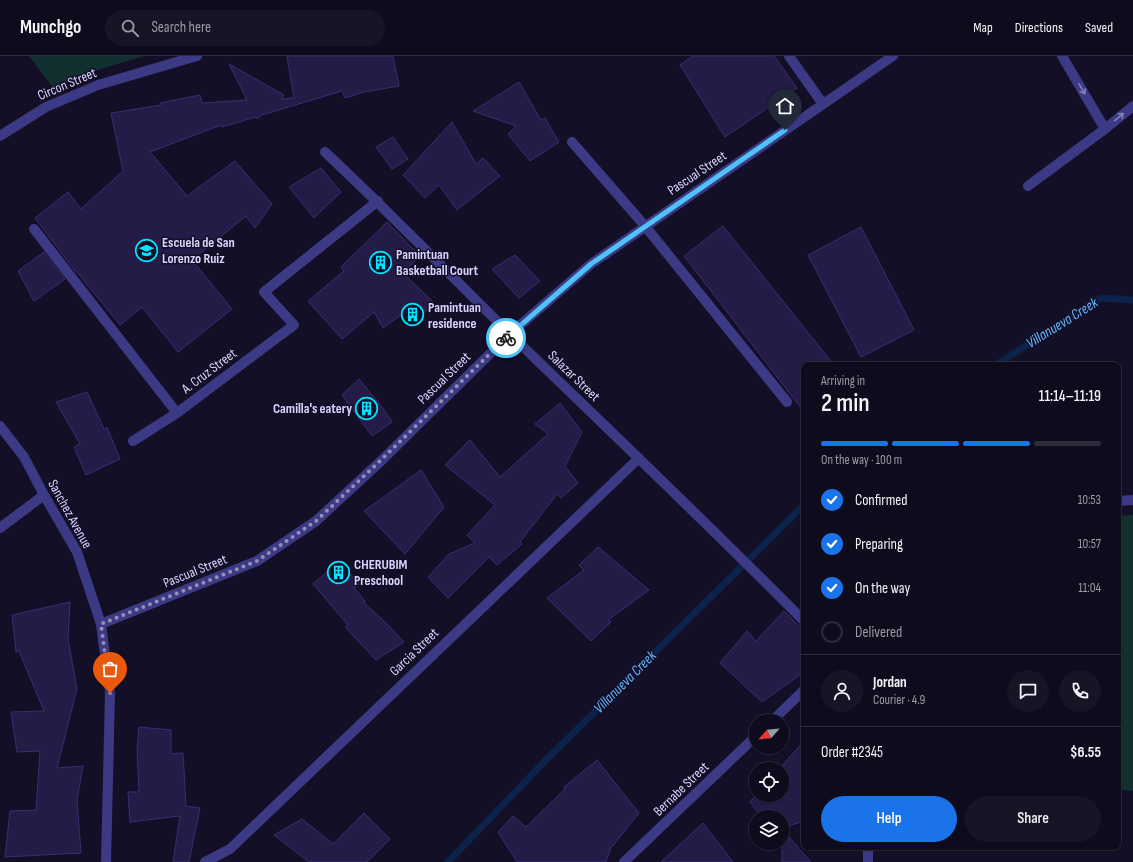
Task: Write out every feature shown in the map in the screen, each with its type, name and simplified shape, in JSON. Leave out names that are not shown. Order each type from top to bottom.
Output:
[{"type":"street","name":"Circon Street","points":[[0,136],[46,107],[98,85],[197,56]]},
{"type":"street","points":[[789,56],[823,104]]},
{"type":"street","name":"Pascual Street","points":[[101,624],[257,561],[316,521],[510,334],[591,264],[893,56]]},
{"type":"street","points":[[1062,56],[1105,129]]},
{"type":"street","points":[[1028,186],[1105,129],[1133,106]]},
{"type":"street","points":[[572,142],[645,226],[787,402]]},
{"type":"street","name":"Salazar Street","points":[[325,152],[378,201],[510,334],[639,458],[801,618]]},
{"type":"street","name":"A. Cruz Street","points":[[34,229],[177,413],[294,325],[264,292],[378,201]]},
{"type":"street","points":[[133,440],[177,413]]},
{"type":"street","name":"Sanchez Avenue","points":[[0,426],[24,457],[77,552],[101,624],[110,693],[106,862]]},
{"type":"street","name":"Garcia Street","points":[[205,862],[230,848],[639,458]]},
{"type":"street","points":[[0,528],[44,495]]},
{"type":"street","points":[[1121,501],[1133,500]]},
{"type":"street","points":[[779,714],[801,693]]},
{"type":"street","name":"Bernabe Street","points":[[624,862],[749,743]]},
{"type":"street","points":[[868,850],[868,862]]},
{"type":"green space","points":[[29,56],[144,56],[92,72],[54,89]]},
{"type":"green space","points":[[1133,515],[1133,791],[1121,790],[1121,516]]},
{"type":"building","points":[[287,56],[393,56],[399,86],[364,92],[345,98],[342,91],[262,115],[257,119],[256,117],[222,127],[221,125],[150,152],[187,196],[235,161],[272,204],[255,228],[246,216],[192,260],[232,309],[178,352],[142,307],[120,325],[75,271],[35,218],[68,192],[81,209],[123,171],[111,113],[161,105],[160,103],[200,95],[202,103],[247,100],[229,64],[284,95],[281,99],[294,98]]},
{"type":"building","points":[[693,56],[774,56],[797,88],[725,137],[680,65]]},
{"type":"building","points":[[519,82],[541,120],[545,118],[559,142],[530,161],[508,134],[516,126],[473,111]]},
{"type":"building","points":[[452,122],[476,164],[483,158],[500,176],[457,210],[439,185],[425,198],[403,175]]},
{"type":"building","points":[[393,137],[408,159],[392,169],[376,147]]},
{"type":"building","points":[[321,168],[341,192],[314,218],[289,187]]},
{"type":"building","points":[[387,222],[420,256],[403,273],[434,303],[410,327],[401,315],[383,328],[374,312],[342,339],[308,301],[344,271],[341,267]]},
{"type":"building","points":[[723,226],[832,362],[801,362],[801,408],[684,256]]},
{"type":"building","points":[[861,227],[914,330],[861,357],[808,255]]},
{"type":"building","points":[[44,252],[65,279],[34,301],[18,271]]},
{"type":"building","points":[[515,255],[540,281],[519,298],[492,269]]},
{"type":"building","name":"Camilla's eatery","points":[[359,379],[392,422],[372,436],[342,395]]},
{"type":"building","points":[[87,392],[104,429],[107,427],[120,459],[86,475],[74,447],[80,444],[56,402]]},
{"type":"building","points":[[560,403],[582,432],[565,466],[578,483],[561,498],[557,494],[520,542],[522,544],[497,565],[489,557],[448,598],[428,577],[449,554],[475,543],[467,535],[495,505],[445,465],[470,440],[500,477],[548,434],[535,424]]},
{"type":"building","points":[[421,470],[444,507],[405,554],[364,511]]},
{"type":"building","points":[[598,547],[649,590],[608,620],[611,622],[591,641],[547,598],[584,570],[579,565]]},
{"type":"building","points":[[339,561],[359,584],[354,588],[365,601],[364,603],[404,642],[376,660],[345,627],[348,625],[313,584]]},
{"type":"building","points":[[70,602],[68,639],[77,689],[57,768],[83,766],[77,800],[81,853],[5,857],[10,811],[36,810],[40,751],[17,752],[11,712],[44,711],[19,651],[16,652],[12,615]]},
{"type":"building","points":[[784,611],[801,626],[801,674],[762,702],[720,663],[747,631],[756,641]]},
{"type":"building","points":[[139,727],[171,730],[171,754],[183,753],[186,806],[200,808],[189,862],[173,862],[180,816],[130,822],[128,792],[139,792],[137,749]]},
{"type":"building","points":[[801,744],[801,822],[789,826],[789,810],[756,810],[750,802],[789,802],[789,762],[785,762]]},
{"type":"building","points":[[597,760],[639,813],[611,848],[606,862],[517,862],[498,832],[513,816],[526,827],[565,789],[564,787]]},
{"type":"building","points":[[364,813],[390,839],[367,862],[309,862],[274,835],[302,819],[333,844]]},
{"type":"building","points":[[703,823],[733,862],[661,862]]},
{"type":"building","points":[[789,837],[811,862],[782,862],[782,850],[789,850]]},
{"type":"waterway","name":"Villanueva Creek","points":[[1001,362],[1100,298],[1133,300]]},
{"type":"waterway","name":"Villanueva Creek","points":[[448,862],[545,761],[801,508]]},
{"type":"way so far","points":[[110,693],[101,624],[257,561],[316,521],[506,338]]},
{"type":"place","name":"Escuela de San Lorenzo Ruiz","points":[[146,250]]},
{"type":"place","name":"Pamintuan Basketball Court","points":[[380,262]]},
{"type":"place","name":"Pamintuan residence","points":[[412,315]]},
{"type":"place","name":"Camilla's eatery","points":[[367,408]]},
{"type":"place","name":"CHERUBIM Preschool","points":[[338,572]]},
{"type":"route","points":[[506,338],[591,264],[785,130]]}]
